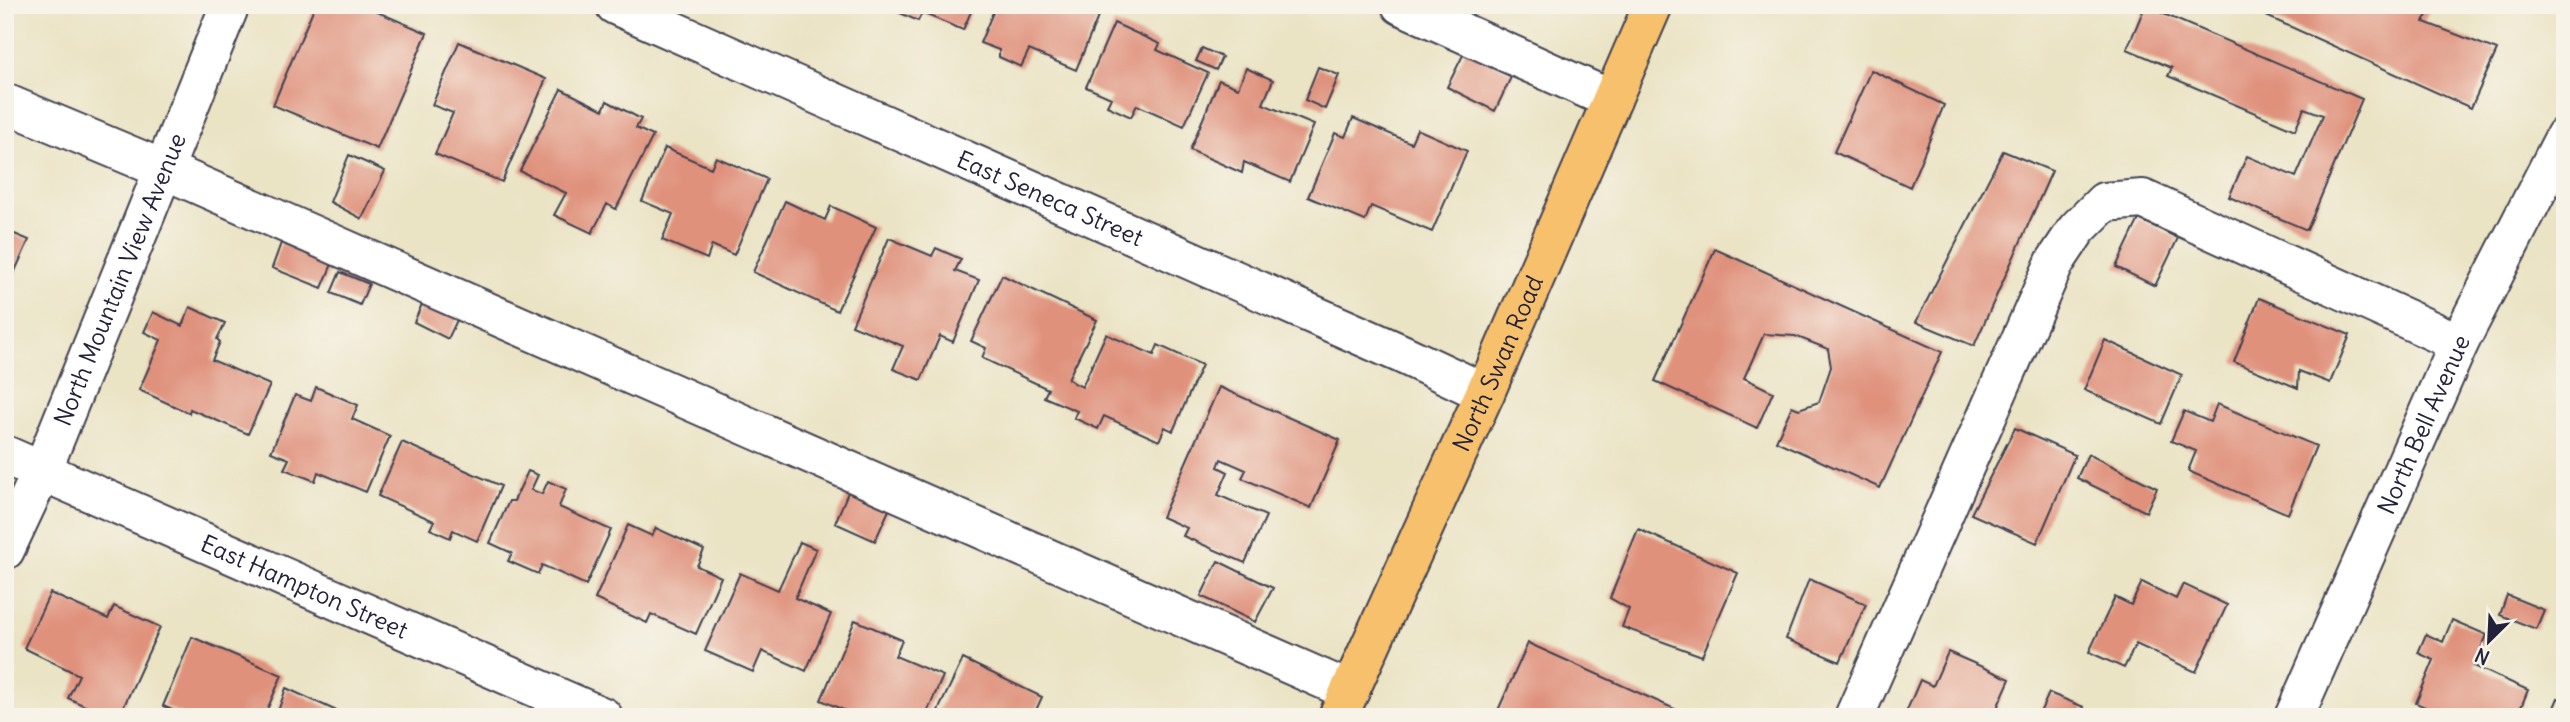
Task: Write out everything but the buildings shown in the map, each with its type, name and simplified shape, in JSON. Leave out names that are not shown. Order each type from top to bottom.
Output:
[{"type":"main road","name":"North Swan Road","points":[[1344,704],[1485,394],[1653,5]]},
{"type":"street","name":"North Mountain View Avenue","points":[[5,550],[42,471],[230,5]]},
{"type":"street","name":"East Seneca Street","points":[[615,5],[1381,345],[1485,394]]},
{"type":"street","points":[[1401,5],[1612,100]]},
{"type":"street","points":[[5,103],[165,170],[1344,704]]},
{"type":"street","name":"North Bell Avenue","points":[[2294,717],[2459,343],[2565,136]]},
{"type":"street","points":[[1853,717],[2055,262],[2077,229],[2104,202],[2143,199],[2459,343]]},
{"type":"street","name":"East Hampton Street","points":[[5,455],[603,717]]}]
